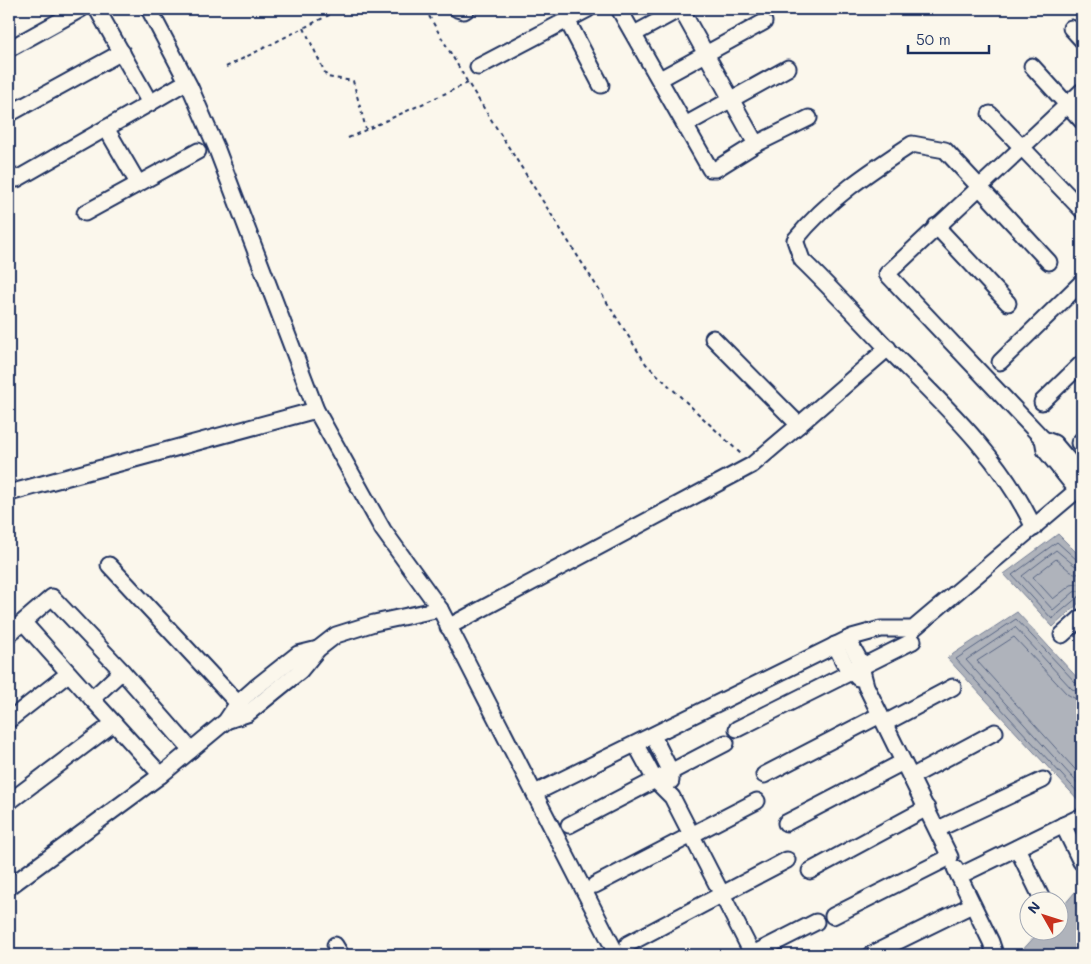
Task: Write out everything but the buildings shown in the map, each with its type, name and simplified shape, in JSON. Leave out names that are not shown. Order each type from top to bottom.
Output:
[{"type":"street","points":[[9,50],[81,9]]},
{"type":"street","points":[[97,9],[150,103]]},
{"type":"street","points":[[149,9],[190,87],[216,147],[316,410],[383,530],[440,609],[618,955]]},
{"type":"street","points":[[457,9],[464,11],[468,9]]},
{"type":"street","points":[[478,67],[588,9]]},
{"type":"street","points":[[620,9],[710,169],[716,168],[756,144],[809,118]]},
{"type":"street","points":[[634,34],[680,9],[756,144]]},
{"type":"street","points":[[567,20],[601,85]]},
{"type":"street","points":[[660,79],[764,22]]},
{"type":"street","points":[[1071,28],[1082,40]]},
{"type":"street","points":[[9,114],[122,52]]},
{"type":"street","points":[[1032,66],[1082,122]]},
{"type":"street","points":[[685,125],[788,68]]},
{"type":"street","points":[[9,174],[16,179],[179,86]]},
{"type":"street","points":[[535,793],[636,745],[842,642],[881,629],[913,628],[1034,528],[1080,484],[1044,450],[1043,439],[887,274],[1082,90]]},
{"type":"street","points":[[990,114],[1082,210]]},
{"type":"street","points":[[106,128],[138,183]]},
{"type":"street","points":[[1034,528],[1020,497],[1004,475],[936,396],[802,260],[795,240],[811,220],[855,181],[912,144],[945,150],[1049,262]]},
{"type":"street","points":[[85,213],[198,151]]},
{"type":"street","points":[[936,226],[1008,302]]},
{"type":"street","points":[[1000,362],[1082,282]]},
{"type":"street","points":[[714,338],[799,425]]},
{"type":"street","points":[[448,627],[752,465],[888,348]]},
{"type":"street","points":[[1042,402],[1082,363]]},
{"type":"street","points":[[9,493],[316,410]]},
{"type":"street","points":[[109,565],[242,708]]},
{"type":"street","points":[[9,634],[52,598],[122,671],[191,750]]},
{"type":"street","points":[[9,887],[161,775],[242,708],[298,654],[318,649],[336,635],[374,623],[440,609]]},
{"type":"street","points":[[1062,634],[1082,617]]},
{"type":"street","points":[[24,623],[161,775]]},
{"type":"street","points":[[737,729],[914,640]]},
{"type":"street","points":[[842,642],[938,829],[991,942],[994,951],[993,955]]},
{"type":"street","points":[[92,699],[122,671]]},
{"type":"street","points":[[9,720],[68,674]]},
{"type":"street","points":[[764,775],[953,687]]},
{"type":"street","points":[[9,802],[114,723]]},
{"type":"street","points":[[912,777],[995,732]]},
{"type":"street","points":[[653,736],[670,772],[672,797]]},
{"type":"street","points":[[568,825],[726,743]]},
{"type":"street","points":[[636,745],[655,780],[672,797],[752,955],[816,922]]},
{"type":"street","points":[[786,823],[903,762]]},
{"type":"street","points":[[938,829],[1043,780]]},
{"type":"street","points":[[595,885],[690,834],[757,801]]},
{"type":"street","points":[[810,871],[927,808]]},
{"type":"street","points":[[959,876],[1078,818]]},
{"type":"street","points":[[1063,825],[1081,862]]},
{"type":"street","points":[[1017,848],[1039,892]]},
{"type":"street","points":[[833,916],[950,857]]},
{"type":"street","points":[[628,944],[787,860]]},
{"type":"street","points":[[870,955],[972,905]]},
{"type":"path","points":[[226,66],[341,9]]},
{"type":"path","points":[[425,9],[468,83],[646,364],[752,465]]},
{"type":"path","points":[[304,28],[327,76],[353,81],[366,130]]},
{"type":"path","points":[[348,138],[468,83]]},
{"type":"water","points":[[1058,534],[1082,558],[1082,600],[1053,627],[1004,574]]},
{"type":"water","points":[[1017,612],[1082,683],[1082,804],[947,658]]},
{"type":"water","points":[[1075,892],[1082,898],[1082,955],[1018,955],[1030,942],[1068,942],[1068,900]]}]
